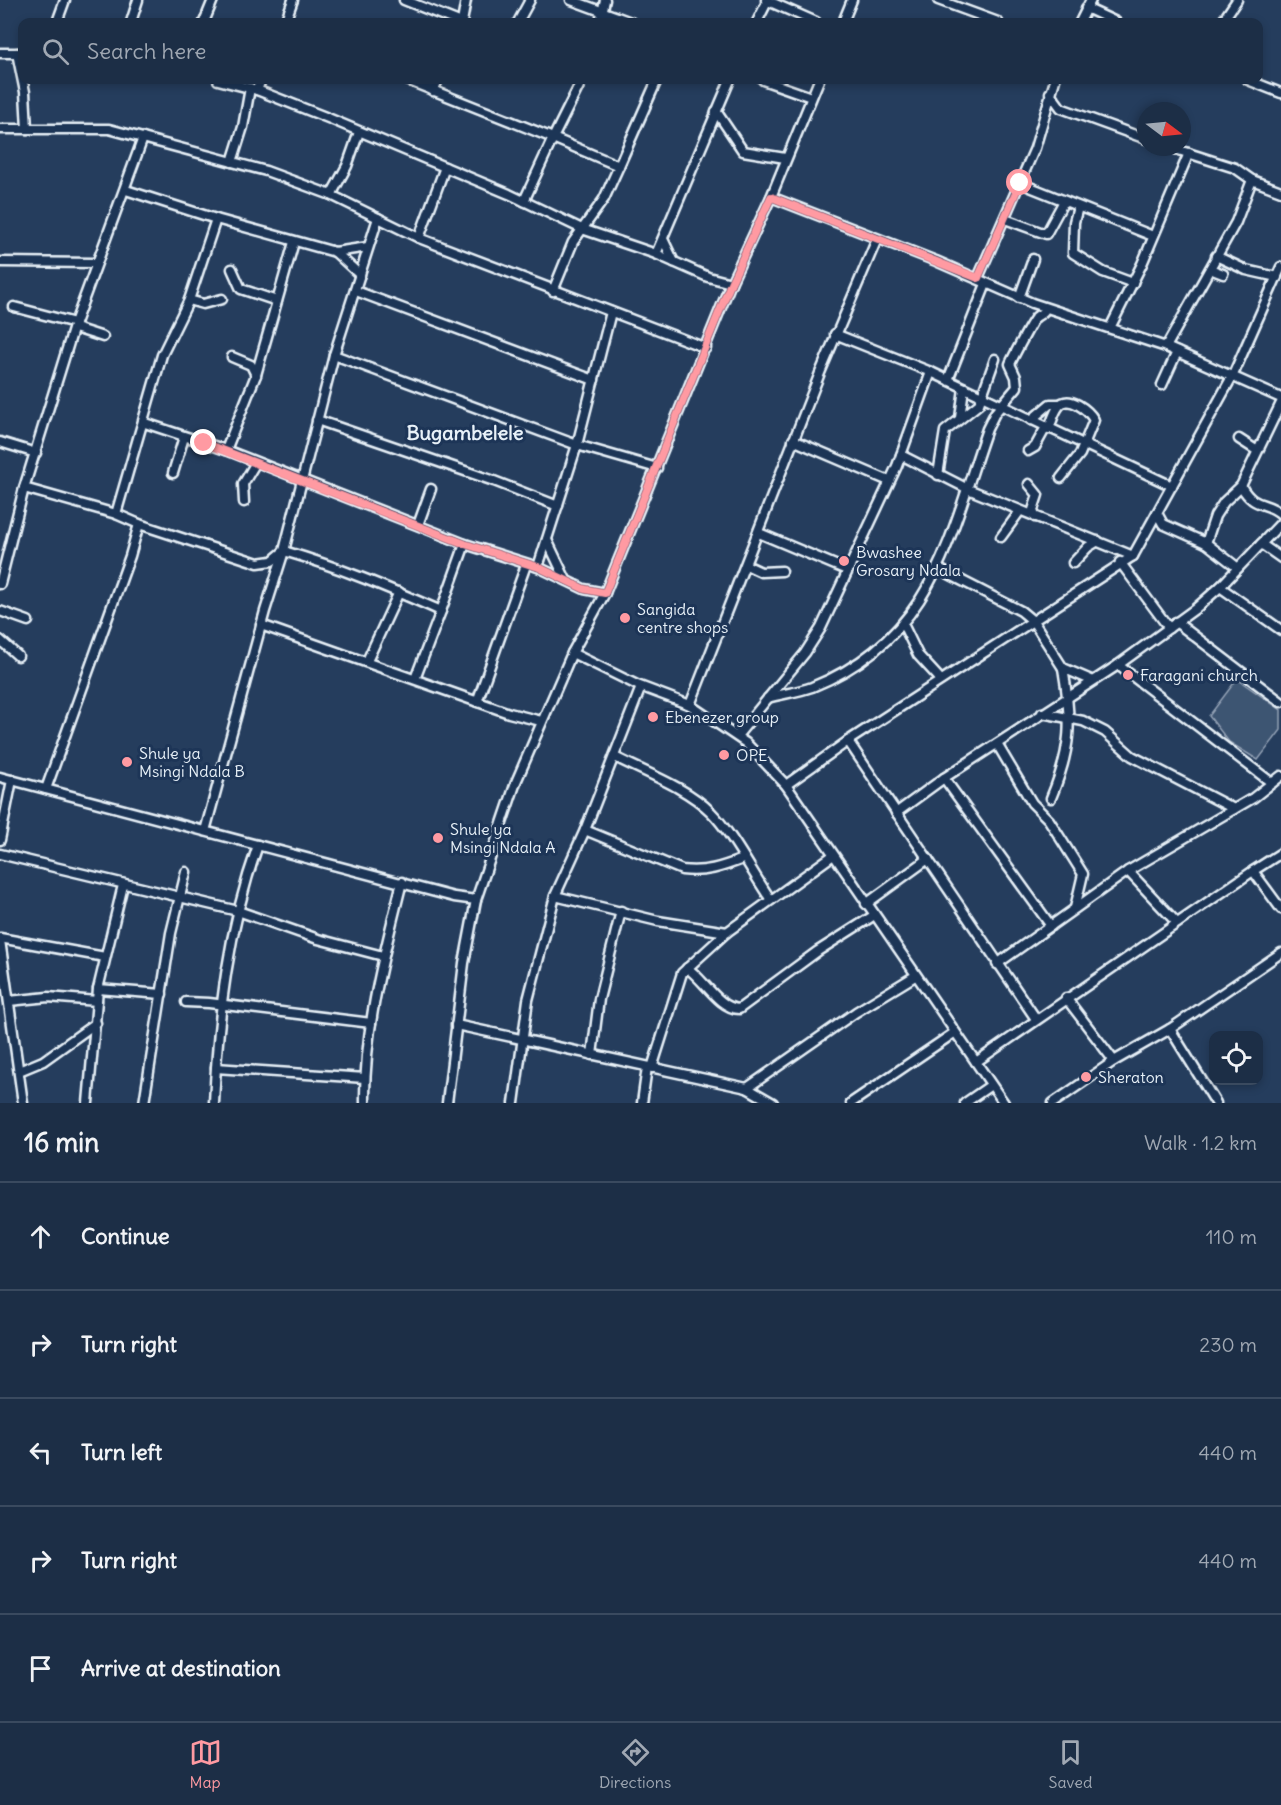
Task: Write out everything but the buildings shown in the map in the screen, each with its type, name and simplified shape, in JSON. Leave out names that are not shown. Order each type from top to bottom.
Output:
[{"type":"street","points":[[58,18],[65,0]]},
{"type":"street","points":[[132,18],[138,0]]},
{"type":"street","points":[[206,18],[213,0]]},
{"type":"street","points":[[286,18],[293,0]]},
{"type":"street","points":[[404,0],[450,18]]},
{"type":"street","points":[[461,18],[466,0]]},
{"type":"street","points":[[520,18],[530,0]]},
{"type":"street","points":[[571,0],[620,18]]},
{"type":"street","points":[[601,18],[605,0]]},
{"type":"street","points":[[759,18],[767,0],[807,18]]},
{"type":"street","points":[[845,18],[852,0]]},
{"type":"street","points":[[938,0],[988,18]]},
{"type":"street","points":[[1225,18],[1237,0]]},
{"type":"street","points":[[1082,18],[1089,4],[1110,18]]},
{"type":"street","points":[[0,53],[18,53]]},
{"type":"street","points":[[23,84],[27,129]]},
{"type":"street","points":[[234,84],[253,89],[445,167],[582,229],[656,254],[708,277],[731,283]]},
{"type":"street","points":[[232,162],[253,89],[257,84]]},
{"type":"street","points":[[416,84],[619,166]]},
{"type":"street","points":[[433,91],[436,84]]},
{"type":"street","points":[[524,201],[580,84]]},
{"type":"street","points":[[552,291],[566,256],[604,199],[655,84]]},
{"type":"street","points":[[656,254],[728,84]]},
{"type":"street","points":[[774,84],[811,97]]},
{"type":"street","points":[[447,1103],[456,1025],[476,900],[516,782],[572,653],[605,593],[731,283],[771,197],[817,84]]},
{"type":"street","points":[[978,278],[1035,148],[1053,84]]},
{"type":"street","points":[[1258,84],[1281,93]]},
{"type":"street","points":[[1050,93],[1061,108],[1137,137]]},
{"type":"street","points":[[716,111],[743,151],[785,158]]},
{"type":"street","points":[[0,129],[98,127],[266,171],[330,195],[419,238],[552,291],[706,348]]},
{"type":"street","points":[[330,195],[347,166],[359,132]]},
{"type":"street","points":[[0,584],[24,488],[75,325],[143,138]]},
{"type":"street","points":[[1191,154],[1235,168],[1252,180],[1281,191]]},
{"type":"street","points":[[1110,328],[1133,283],[1188,156]]},
{"type":"street","points":[[419,238],[445,167]]},
{"type":"street","points":[[1166,347],[1236,222],[1252,180]]},
{"type":"street","points":[[1020,183],[1153,236]]},
{"type":"street","points":[[126,190],[216,219],[335,252],[368,247]]},
{"type":"street","points":[[771,197],[978,278],[986,284],[1046,308],[1166,347],[1281,398]]},
{"type":"street","points":[[1005,219],[1046,234],[1064,201]]},
{"type":"street","points":[[1078,207],[1074,222],[1073,253],[1103,272],[1133,283]]},
{"type":"street","points":[[205,831],[276,572],[284,552],[334,355],[378,218]]},
{"type":"street","points":[[116,514],[145,423],[162,355],[189,300],[216,219]]},
{"type":"street","points":[[690,705],[835,334],[877,238]]},
{"type":"street","points":[[663,239],[674,262]]},
{"type":"street","points":[[226,450],[256,375],[294,242]]},
{"type":"street","points":[[335,252],[360,275]]},
{"type":"street","points":[[1216,256],[1246,270],[1277,277]]},
{"type":"street","points":[[1019,297],[1034,259]]},
{"type":"street","points":[[0,262],[96,263]]},
{"type":"street","points":[[786,785],[848,741],[1120,562],[1133,556],[1233,375],[1281,267]]},
{"type":"street","points":[[232,269],[241,289],[277,301]]},
{"type":"street","points":[[1210,269],[1223,274]]},
{"type":"street","points":[[948,380],[986,284]]},
{"type":"street","points":[[356,291],[425,314],[594,380]]},
{"type":"street","points":[[189,300],[203,304],[222,299]]},
{"type":"street","points":[[14,307],[75,325],[103,337]]},
{"type":"street","points":[[768,698],[811,687],[837,674],[871,654],[903,624],[939,568],[968,489],[971,469],[987,429],[995,413],[1017,387],[1016,377],[1010,364],[1013,356],[1033,321],[1042,315],[1046,308]]},
{"type":"street","points":[[538,567],[577,445],[611,312]]},
{"type":"street","points":[[835,334],[983,395],[1084,446],[1172,486]]},
{"type":"street","points":[[1161,385],[1177,352]]},
{"type":"street","points":[[334,355],[577,445],[657,468]]},
{"type":"street","points":[[232,357],[251,365],[256,375]]},
{"type":"street","points":[[938,475],[942,436],[960,418],[972,411],[983,395],[995,359]]},
{"type":"street","points":[[737,736],[805,653],[821,628],[890,481],[931,372]]},
{"type":"street","points":[[960,418],[964,387]]},
{"type":"street","points":[[1031,420],[1050,404],[1069,401],[1094,420],[1084,446],[1061,478]]},
{"type":"street","points":[[1206,543],[1209,531],[1224,502],[1241,486],[1256,450],[1281,403]]},
{"type":"street","points":[[1028,451],[1035,447],[1048,428],[1059,404]]},
{"type":"street","points":[[317,420],[494,481],[558,506]]},
{"type":"street","points":[[145,423],[226,450],[255,464],[301,479],[465,544],[538,567],[584,589],[605,593]]},
{"type":"street","points":[[172,473],[184,437]]},
{"type":"street","points":[[1239,439],[1256,450]]},
{"type":"street","points":[[793,440],[890,481]]},
{"type":"street","points":[[0,441],[36,453]]},
{"type":"street","points":[[901,455],[968,489],[1133,556]]},
{"type":"street","points":[[244,502],[243,484],[255,464]]},
{"type":"street","points":[[1029,484],[1038,495],[1033,510],[1035,517]]},
{"type":"street","points":[[1241,486],[1256,504],[1274,508],[1281,514]]},
{"type":"street","points":[[24,488],[116,514],[139,525],[265,563],[276,572]]},
{"type":"street","points":[[418,525],[431,489]]},
{"type":"street","points":[[1001,537],[1020,511]]},
{"type":"street","points":[[1157,513],[1163,524],[1206,543],[1238,568]]},
{"type":"street","points":[[896,813],[1068,695],[1118,665],[1173,625],[1220,587],[1281,523]]},
{"type":"street","points":[[46,789],[139,525]]},
{"type":"street","points":[[1195,539],[1209,531]]},
{"type":"street","points":[[759,533],[847,570]]},
{"type":"street","points":[[547,540],[566,580]]},
{"type":"street","points":[[1073,563],[1088,547],[1098,542]]},
{"type":"street","points":[[415,679],[465,544]]},
{"type":"street","points":[[1261,544],[1281,558]]},
{"type":"street","points":[[265,563],[273,561],[284,552]]},
{"type":"street","points":[[284,552],[333,566],[441,611]]},
{"type":"street","points":[[1120,562],[1173,625],[1281,702]]},
{"type":"street","points":[[477,702],[526,565]]},
{"type":"street","points":[[746,565],[760,572],[782,571]]},
{"type":"street","points":[[939,568],[1012,605],[1033,621],[1063,668],[1070,717],[1065,766],[1051,798]]},
{"type":"street","points":[[1220,587],[1281,630]]},
{"type":"street","points":[[367,662],[399,592]]},
{"type":"street","points":[[0,611],[28,621]]},
{"type":"street","points":[[903,624],[918,655],[941,680]]},
{"type":"street","points":[[261,625],[477,702],[541,721]]},
{"type":"street","points":[[0,640],[18,656]]},
{"type":"street","points":[[572,653],[641,687],[690,705],[737,736],[786,785],[873,916],[1004,1103]]},
{"type":"street","points":[[1118,665],[1272,783]]},
{"type":"street","points":[[1063,668],[1091,680]]},
{"type":"street","points":[[514,1103],[528,1000],[555,896],[585,830],[641,687]]},
{"type":"street","points":[[1042,713],[1070,717],[1105,732],[1132,756],[1234,809]]},
{"type":"street","points":[[848,741],[1036,1019]]},
{"type":"street","points":[[997,744],[1032,803],[1049,820],[1083,874],[1075,908]]},
{"type":"street","points":[[615,757],[689,796],[709,810],[726,829],[771,900]]},
{"type":"street","points":[[997,964],[1128,871],[1234,809],[1281,776]]},
{"type":"street","points":[[0,777],[454,897],[476,900]]},
{"type":"street","points":[[944,778],[1051,926]]},
{"type":"street","points":[[0,840],[12,780]]},
{"type":"street","points":[[585,830],[682,870],[699,872],[720,868],[743,859]]},
{"type":"street","points":[[214,1103],[220,1006],[231,935],[258,845]]},
{"type":"street","points":[[976,1062],[1066,998],[1281,853]]},
{"type":"street","points":[[0,854],[238,911],[318,939],[382,956]]},
{"type":"street","points":[[642,1103],[650,1067],[679,978],[727,932],[832,856]]},
{"type":"street","points":[[866,904],[928,859]]},
{"type":"street","points":[[1128,871],[1177,923]]},
{"type":"street","points":[[1253,871],[1281,909]]},
{"type":"street","points":[[144,1103],[178,897],[186,873]]},
{"type":"street","points":[[365,1103],[365,1078],[371,1023],[382,956],[402,882]]},
{"type":"street","points":[[88,1103],[98,989],[123,885]]},
{"type":"street","points":[[555,896],[667,923],[727,932]]},
{"type":"street","points":[[592,1055],[599,999],[621,911]]},
{"type":"street","points":[[687,968],[697,974],[730,1008],[739,1010],[818,951],[873,916]]},
{"type":"street","points":[[22,1103],[0,939],[105,957]]},
{"type":"street","points":[[1053,1103],[1114,1061],[1170,1029],[1281,953]]},
{"type":"street","points":[[747,1088],[915,976]]},
{"type":"street","points":[[98,989],[162,994]]},
{"type":"street","points":[[9,1001],[48,997],[97,1001]]},
{"type":"street","points":[[1066,998],[1114,1061]]},
{"type":"street","points":[[186,1002],[371,1023]]},
{"type":"street","points":[[19,1071],[49,1057],[96,1023]]},
{"type":"street","points":[[456,1025],[747,1088],[770,1100]]},
{"type":"street","points":[[1170,1029],[1216,1103]]},
{"type":"street","points":[[851,1103],[954,1033]]},
{"type":"street","points":[[216,1068],[365,1078]]},
{"type":"street","points":[[762,1076],[761,1086],[770,1100]]},
{"type":"street","points":[[965,1103],[991,1085]]},
{"type":"shaded area","points":[[1237,679],[1281,710],[1281,730],[1258,760],[1229,742],[1209,716]]},
{"type":"place","name":"Bwashee Grosary Ndala","points":[[844,561]]},
{"type":"place","name":"Sangida centre shops","points":[[625,618]]},
{"type":"place","name":"Faragani church","points":[[1128,675]]},
{"type":"place","name":"Ebenezer group","points":[[653,717]]},
{"type":"place","name":"OPE","points":[[724,755]]},
{"type":"place","name":"Shule ya Msingi Ndala B","points":[[127,762]]},
{"type":"place","name":"Shule ya Msingi Ndala A","points":[[438,838]]},
{"type":"place","name":"Sheraton","points":[[1086,1077]]},
{"type":"district","name":"Bugambelele","points":[[465,432]]},
{"type":"route","points":[[204,443],[465,544],[538,567],[584,589],[605,593],[731,283],[771,197],[978,278],[1020,183]]}]
